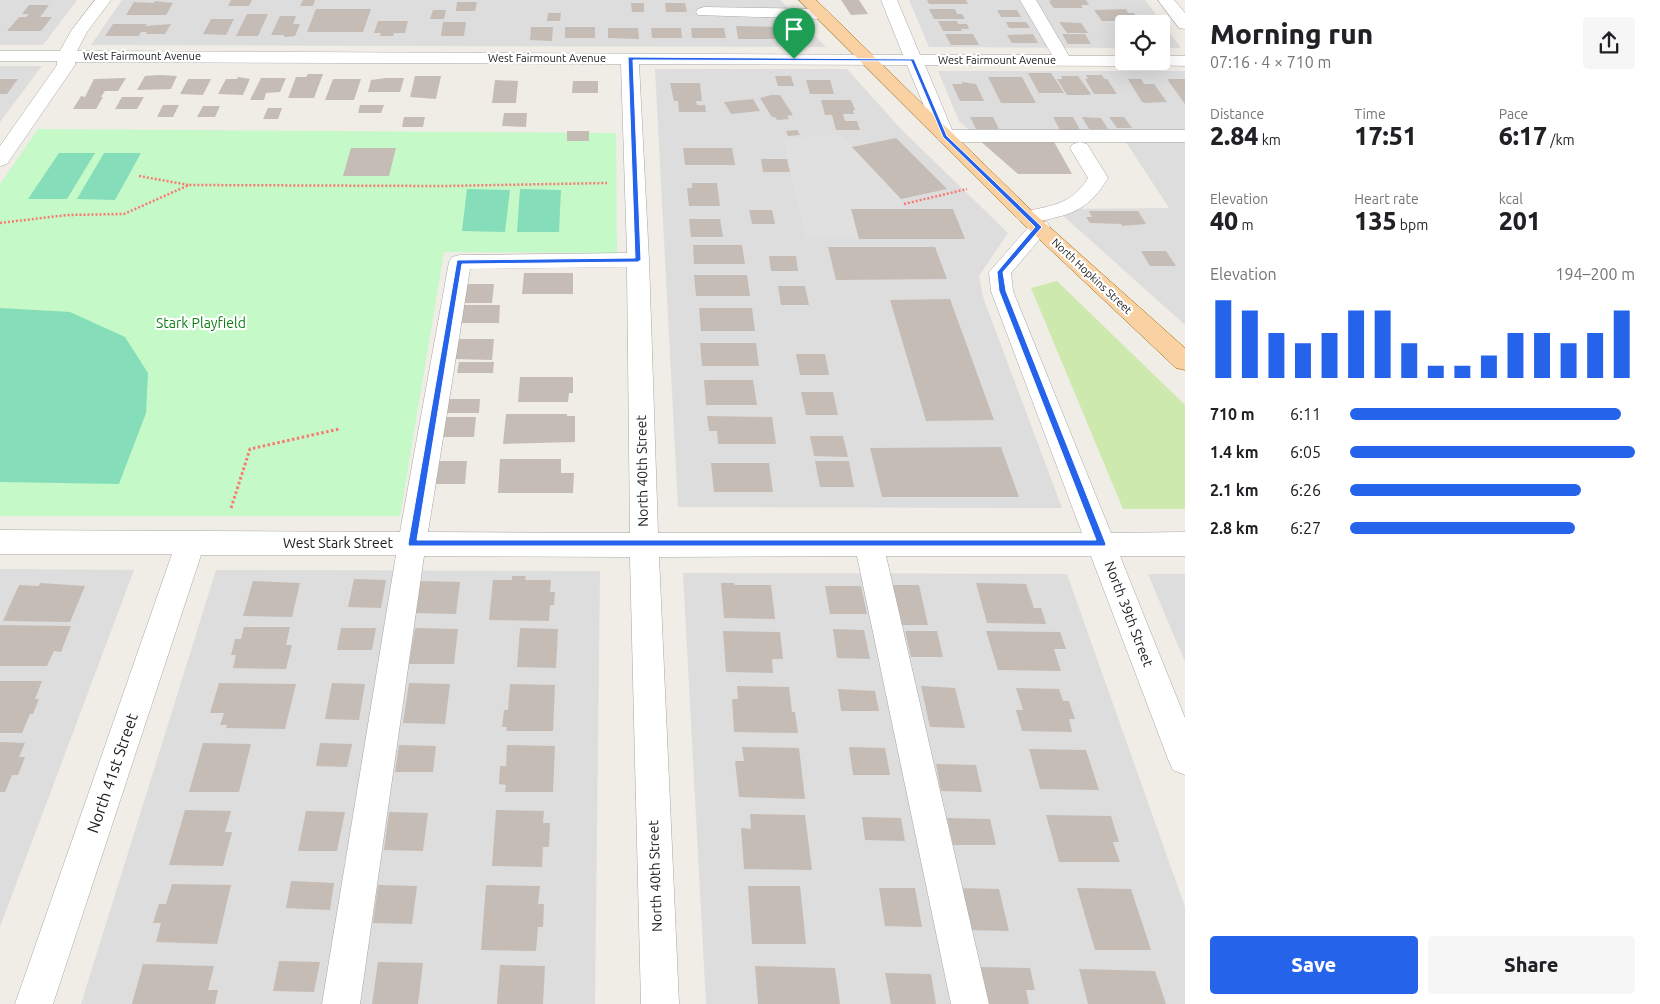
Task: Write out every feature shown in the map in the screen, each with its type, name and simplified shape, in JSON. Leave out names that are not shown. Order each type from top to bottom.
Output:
[{"type":"main road","name":"North Hopkins Street","points":[[814,7],[1033,222],[1185,362]]},
{"type":"street","points":[[0,160],[66,65],[65,56],[69,47],[103,0]]},
{"type":"street","points":[[889,0],[912,60],[945,136],[1185,136]]},
{"type":"street","points":[[1028,0],[1063,60]]},
{"type":"street","points":[[1166,0],[1185,24]]},
{"type":"street","points":[[704,12],[814,7]]},
{"type":"street","name":"West Fairmount Avenue","points":[[0,56],[1115,61]]},
{"type":"street","name":"North 40th Street","points":[[630,58],[638,260],[644,545],[660,1004]]},
{"type":"street","points":[[1170,61],[1185,61]]},
{"type":"street","points":[[1033,222],[1078,204],[1090,192],[1098,178],[1080,148]]},
{"type":"street","name":"North 39th Street","points":[[1033,222],[1000,272],[1002,291],[1185,759]]},
{"type":"street","points":[[342,1004],[412,544],[460,262],[638,260]]},
{"type":"street","name":"West Stark Street","points":[[0,542],[644,545],[1185,544]]},
{"type":"street","name":"North 41st Street","points":[[34,1004],[191,542]]},
{"type":"street","points":[[869,544],[970,1004]]},
{"type":"path","points":[[140,176],[189,185],[444,186],[607,183]]},
{"type":"path","points":[[0,223],[67,215],[124,214],[189,185]]},
{"type":"path","points":[[904,204],[968,189]]},
{"type":"path","points":[[231,508],[250,449],[339,429]]},
{"type":"shaded area","points":[[0,0],[77,0],[43,45],[0,45]]},
{"type":"shaded area","points":[[122,0],[780,0],[826,47],[91,45]]},
{"type":"shaded area","points":[[909,0],[1145,0],[1156,15],[1115,15],[1115,48],[929,47]]},
{"type":"shaded area","points":[[1170,33],[1181,48],[1170,48]]},
{"type":"shaded area","points":[[0,66],[42,66],[0,122]]},
{"type":"shaded area","points":[[655,69],[847,69],[901,129],[1008,233],[979,276],[983,297],[1062,508],[678,507]]},
{"type":"shaded area","points":[[938,71],[1185,71],[1185,325],[1059,212],[1061,209],[1169,208],[1124,139],[969,130],[959,121]]},
{"type":"shaded area","points":[[841,134],[901,199],[906,209],[851,209],[859,239],[806,239],[783,139]]},
{"type":"shaded area","points":[[0,569],[134,570],[0,927]]},
{"type":"shaded area","points":[[216,570],[600,571],[595,1004],[81,1004]]},
{"type":"shaded area","points":[[683,573],[1067,574],[1185,907],[1185,1004],[706,1004]]},
{"type":"shaded area","points":[[1148,574],[1185,574],[1185,662]]},
{"type":"green space","name":"Stark Playfield","points":[[38,129],[616,133],[617,253],[444,252],[400,516],[0,516],[0,184]]},
{"type":"green space","points":[[59,153],[95,153],[67,199],[28,199]]},
{"type":"green space","points":[[104,153],[141,153],[115,200],[77,199]]},
{"type":"green space","points":[[467,189],[510,190],[505,232],[462,231]]},
{"type":"green space","points":[[520,189],[561,190],[559,232],[517,232]]},
{"type":"green space","points":[[1057,281],[1185,405],[1185,509],[1123,509],[1031,288]]},
{"type":"green space","points":[[0,308],[70,312],[125,337],[148,373],[146,413],[119,484],[0,482]]},
{"type":"building","points":[[231,0],[252,0],[249,6],[228,6]]},
{"type":"building","points":[[303,0],[315,0],[313,6],[300,6]]},
{"type":"building","points":[[841,0],[859,0],[868,14],[851,15]]},
{"type":"building","points":[[927,0],[966,0],[968,4],[929,4]]},
{"type":"building","points":[[1049,0],[1086,0],[1089,5],[1081,5],[1083,8],[1054,8]]},
{"type":"building","points":[[155,1],[173,3],[166,15],[126,15],[134,2],[154,3]]},
{"type":"building","points":[[457,2],[477,2],[475,11],[456,11]]},
{"type":"building","points":[[631,3],[644,3],[644,12],[632,12]]},
{"type":"building","points":[[665,3],[685,3],[687,12],[666,12]]},
{"type":"building","points":[[29,5],[49,5],[40,17],[52,17],[41,31],[7,31],[19,17],[26,17],[29,14],[22,14]]},
{"type":"building","points":[[316,9],[371,9],[363,32],[307,32]]},
{"type":"building","points":[[929,9],[955,9],[957,14],[962,14],[965,19],[934,19]]},
{"type":"building","points":[[1126,9],[1128,13],[1134,13],[1135,15],[1115,15],[1115,21],[1102,21],[1094,10]]},
{"type":"building","points":[[433,10],[446,10],[444,19],[430,19]]},
{"type":"building","points":[[997,10],[1017,10],[1021,17],[1001,17]]},
{"type":"building","points":[[548,13],[561,13],[560,21],[547,21]]},
{"type":"building","points":[[247,14],[268,14],[258,36],[236,36]]},
{"type":"building","points":[[280,16],[296,16],[293,24],[300,24],[295,36],[271,35]]},
{"type":"building","points":[[211,19],[234,19],[226,35],[203,34]]},
{"type":"building","points":[[378,21],[408,21],[405,33],[394,33],[393,36],[380,36],[381,33],[374,33]]},
{"type":"building","points":[[938,21],[957,21],[958,24],[967,24],[969,29],[943,31]]},
{"type":"building","points":[[443,22],[466,22],[464,36],[441,36]]},
{"type":"building","points":[[1006,22],[1026,22],[1030,28],[1009,28]]},
{"type":"building","points":[[1059,22],[1081,23],[1088,33],[1067,33]]},
{"type":"building","points":[[113,24],[147,24],[145,26],[171,24],[165,34],[146,34],[147,32],[141,32],[139,36],[105,36]]},
{"type":"building","points":[[736,26],[782,27],[785,39],[738,39]]},
{"type":"building","points":[[531,27],[553,27],[552,41],[530,40]]},
{"type":"building","points":[[565,27],[595,27],[595,38],[565,38]]},
{"type":"building","points":[[608,28],[638,28],[639,39],[608,38]]},
{"type":"building","points":[[651,28],[681,28],[682,38],[652,38]]},
{"type":"building","points":[[691,28],[724,28],[726,38],[692,38]]},
{"type":"building","points":[[945,34],[973,34],[979,45],[951,45]]},
{"type":"building","points":[[1033,34],[1038,43],[1012,43],[1007,35]]},
{"type":"building","points":[[1062,34],[1085,34],[1091,44],[1068,44]]},
{"type":"building","points":[[1028,73],[1051,73],[1064,93],[1039,93]]},
{"type":"building","points":[[308,74],[323,74],[314,98],[288,98],[296,77],[306,77]]},
{"type":"building","points":[[1086,75],[1102,75],[1117,94],[1094,94],[1085,79],[1088,79]]},
{"type":"building","points":[[145,76],[177,76],[171,89],[137,90]]},
{"type":"building","points":[[415,76],[441,76],[436,99],[410,97]]},
{"type":"building","points":[[775,76],[791,76],[794,86],[778,86]]},
{"type":"building","points":[[1061,76],[1078,76],[1091,94],[1067,95],[1057,79],[1062,79]]},
{"type":"building","points":[[238,77],[250,79],[243,95],[218,94],[226,79],[237,79]]},
{"type":"building","points":[[988,77],[1022,77],[1036,103],[1001,103]]},
{"type":"building","points":[[126,78],[118,91],[105,91],[96,109],[73,109],[81,96],[85,97],[94,79]]},
{"type":"building","points":[[261,78],[286,78],[280,92],[266,93],[264,100],[250,100]]},
{"type":"building","points":[[404,78],[400,92],[368,92],[371,80]]},
{"type":"building","points":[[0,79],[18,79],[7,94],[0,94]]},
{"type":"building","points":[[188,79],[211,79],[203,95],[180,94]]},
{"type":"building","points":[[333,79],[361,79],[354,100],[325,100]]},
{"type":"building","points":[[1128,79],[1141,79],[1144,84],[1154,84],[1167,102],[1142,102]]},
{"type":"building","points":[[1168,79],[1185,79],[1185,104],[1169,82]]},
{"type":"building","points":[[495,80],[518,81],[516,103],[492,103]]},
{"type":"building","points":[[806,80],[830,80],[834,94],[810,94]]},
{"type":"building","points":[[573,81],[598,81],[598,93],[572,93]]},
{"type":"building","points":[[962,82],[976,84],[984,101],[960,101],[952,84],[962,84]]},
{"type":"building","points":[[670,83],[700,83],[702,101],[696,101],[697,105],[705,105],[706,112],[679,112],[678,101],[674,101]]},
{"type":"building","points":[[780,95],[793,115],[787,116],[789,119],[777,120],[775,117],[772,117],[760,98]]},
{"type":"building","points":[[122,97],[144,97],[137,109],[115,109]]},
{"type":"building","points":[[753,99],[760,111],[731,114],[724,102]]},
{"type":"building","points":[[821,100],[851,100],[855,110],[853,110],[854,114],[843,114],[845,121],[857,121],[860,130],[836,130],[832,115],[825,115]]},
{"type":"building","points":[[163,105],[179,105],[173,117],[157,117]]},
{"type":"building","points":[[360,105],[384,105],[381,113],[358,113]]},
{"type":"building","points":[[203,106],[220,106],[215,117],[197,117]]},
{"type":"building","points":[[268,108],[282,108],[278,119],[263,119]]},
{"type":"building","points":[[504,113],[527,113],[526,127],[502,126]]},
{"type":"building","points":[[404,117],[425,117],[423,127],[402,127]]},
{"type":"building","points":[[970,117],[993,117],[999,129],[976,129]]},
{"type":"building","points":[[1053,117],[1073,117],[1080,130],[1060,130]]},
{"type":"building","points":[[1082,117],[1101,118],[1108,129],[1089,129]]},
{"type":"building","points":[[1109,117],[1124,117],[1132,128],[1117,128]]},
{"type":"building","points":[[797,130],[800,135],[788,136],[786,131]]},
{"type":"building","points":[[567,131],[589,131],[589,141],[567,141]]},
{"type":"building","points":[[896,138],[947,189],[901,199],[852,147]]},
{"type":"building","points":[[979,140],[1053,140],[1072,174],[1018,174]]},
{"type":"building","points":[[351,148],[396,148],[389,176],[343,176]]},
{"type":"building","points":[[683,148],[732,148],[735,165],[685,165]]},
{"type":"building","points":[[761,159],[787,159],[790,172],[763,172]]},
{"type":"building","points":[[692,183],[717,183],[720,206],[689,206],[687,188],[692,188]]},
{"type":"building","points":[[851,209],[953,209],[965,239],[859,239]]},
{"type":"building","points":[[749,210],[772,210],[775,224],[752,224]]},
{"type":"building","points":[[1089,211],[1138,211],[1146,224],[1122,226],[1121,224],[1090,223],[1086,217],[1092,217]]},
{"type":"building","points":[[689,219],[720,219],[723,237],[691,237]]},
{"type":"building","points":[[693,245],[742,245],[745,264],[694,264]]},
{"type":"building","points":[[828,247],[935,247],[947,279],[836,280]]},
{"type":"building","points":[[1141,251],[1166,251],[1176,266],[1150,266]]},
{"type":"building","points":[[769,256],[796,256],[798,271],[771,271]]},
{"type":"building","points":[[524,273],[573,273],[573,294],[522,294]]},
{"type":"building","points":[[694,275],[747,275],[750,296],[696,296]]},
{"type":"building","points":[[464,284],[494,284],[492,303],[462,303]]},
{"type":"building","points":[[778,286],[805,286],[809,305],[781,305]]},
{"type":"building","points":[[950,299],[994,420],[926,421],[890,300]]},
{"type":"building","points":[[463,305],[500,305],[499,323],[461,323]]},
{"type":"building","points":[[699,308],[752,308],[755,331],[701,331]]},
{"type":"building","points":[[457,339],[494,339],[492,360],[454,359]]},
{"type":"building","points":[[700,343],[756,343],[759,366],[702,366]]},
{"type":"building","points":[[796,354],[825,354],[829,375],[800,375]]},
{"type":"building","points":[[459,362],[494,362],[493,373],[457,373]]},
{"type":"building","points":[[520,377],[573,377],[573,393],[569,393],[568,402],[518,402]]},
{"type":"building","points":[[704,380],[753,380],[757,405],[706,405]]},
{"type":"building","points":[[801,392],[833,392],[838,415],[806,415]]},
{"type":"building","points":[[449,399],[480,399],[479,413],[447,413]]},
{"type":"building","points":[[506,414],[567,414],[567,416],[575,416],[575,442],[503,444]]},
{"type":"building","points":[[707,416],[772,417],[776,444],[718,444],[717,431],[709,431]]},
{"type":"building","points":[[444,417],[476,417],[474,437],[441,437]]},
{"type":"building","points":[[810,436],[843,436],[848,457],[814,456]]},
{"type":"building","points":[[1001,447],[1019,497],[882,497],[870,448]]},
{"type":"building","points":[[500,459],[561,459],[561,473],[574,473],[573,493],[498,493]]},
{"type":"building","points":[[437,461],[467,461],[465,484],[434,484]]},
{"type":"building","points":[[815,461],[849,461],[854,487],[820,487]]},
{"type":"building","points":[[711,463],[769,463],[773,492],[714,492]]},
{"type":"building","points":[[512,576],[526,576],[525,580],[551,580],[550,592],[555,592],[554,605],[550,605],[549,621],[489,620],[493,580],[512,580]]},
{"type":"building","points":[[354,579],[386,580],[381,608],[348,607]]},
{"type":"building","points":[[253,581],[300,583],[292,617],[243,616]]},
{"type":"building","points":[[420,581],[460,582],[456,614],[415,613]]},
{"type":"building","points":[[40,583],[85,586],[70,622],[3,621],[19,585],[39,586]]},
{"type":"building","points":[[721,583],[771,585],[775,619],[724,618]]},
{"type":"building","points":[[976,583],[1026,584],[1034,608],[1041,608],[1046,624],[987,623]]},
{"type":"building","points":[[887,585],[919,585],[928,625],[895,625]]},
{"type":"building","points":[[825,586],[861,586],[867,614],[830,614]]},
{"type":"building","points":[[0,625],[71,626],[61,652],[54,651],[47,666],[0,666]]},
{"type":"building","points":[[244,627],[290,627],[286,645],[292,645],[286,669],[233,668],[236,655],[231,655],[235,639],[241,639]]},
{"type":"building","points":[[341,628],[376,628],[372,650],[337,650]]},
{"type":"building","points":[[415,628],[458,629],[454,664],[409,664]]},
{"type":"building","points":[[520,628],[558,629],[556,668],[517,667]]},
{"type":"building","points":[[833,629],[864,630],[870,659],[837,658]]},
{"type":"building","points":[[723,631],[780,632],[783,659],[772,659],[773,673],[726,672]]},
{"type":"building","points":[[905,631],[937,631],[943,657],[911,657]]},
{"type":"building","points":[[986,631],[1060,632],[1066,649],[1054,649],[1061,671],[998,670]]},
{"type":"building","points":[[0,681],[42,681],[35,699],[39,699],[22,733],[0,733]]},
{"type":"building","points":[[219,683],[296,684],[285,729],[226,728],[227,725],[220,725],[224,713],[210,713]]},
{"type":"building","points":[[332,683],[365,684],[359,720],[325,719]]},
{"type":"building","points":[[409,683],[450,684],[445,724],[403,723]]},
{"type":"building","points":[[510,684],[555,685],[553,731],[506,731],[507,727],[502,727],[504,710],[508,710]]},
{"type":"building","points":[[737,686],[789,687],[792,712],[795,712],[798,733],[734,732],[732,699],[738,699]]},
{"type":"building","points":[[921,686],[955,688],[965,728],[930,727]]},
{"type":"building","points":[[1016,688],[1059,689],[1063,701],[1069,701],[1075,719],[1069,719],[1072,732],[1022,731],[1016,710],[1023,710]]},
{"type":"building","points":[[838,689],[875,691],[879,711],[841,711]]},
{"type":"building","points":[[0,742],[25,743],[19,757],[25,757],[18,775],[12,775],[5,792],[0,792]]},
{"type":"building","points":[[203,743],[251,744],[239,792],[189,792]]},
{"type":"building","points":[[320,743],[352,744],[347,767],[316,766]]},
{"type":"building","points":[[399,745],[436,746],[433,772],[395,772]]},
{"type":"building","points":[[507,745],[555,746],[553,792],[505,792],[506,785],[499,784],[500,766],[506,766]]},
{"type":"building","points":[[742,747],[799,748],[805,799],[739,797],[735,761],[744,761]]},
{"type":"building","points":[[849,747],[885,748],[890,775],[853,775]]},
{"type":"building","points":[[1029,749],[1086,750],[1099,790],[1040,789]]},
{"type":"building","points":[[936,764],[976,765],[982,792],[941,791]]},
{"type":"building","points":[[185,810],[231,811],[225,832],[232,832],[223,866],[169,865]]},
{"type":"building","points":[[496,810],[544,811],[543,823],[550,823],[549,847],[543,847],[542,867],[492,866]]},
{"type":"building","points":[[306,811],[345,812],[337,851],[298,851]]},
{"type":"building","points":[[389,812],[428,813],[423,851],[384,850]]},
{"type":"building","points":[[750,814],[805,815],[812,870],[744,869],[741,828],[751,829]]},
{"type":"building","points":[[1046,815],[1111,816],[1119,842],[1113,842],[1120,862],[1059,862]]},
{"type":"building","points":[[862,817],[901,818],[905,841],[865,840]]},
{"type":"building","points":[[947,818],[990,819],[996,845],[953,845]]},
{"type":"building","points":[[291,881],[334,883],[330,910],[286,908]]},
{"type":"building","points":[[172,884],[231,885],[217,944],[156,942],[161,923],[153,923],[159,904],[166,904]]},
{"type":"building","points":[[378,885],[417,886],[412,924],[373,923]]},
{"type":"building","points":[[486,885],[540,886],[538,904],[544,904],[543,927],[538,927],[536,951],[481,950]]},
{"type":"building","points":[[748,886],[800,886],[806,944],[752,944]]},
{"type":"building","points":[[879,888],[915,888],[922,927],[885,926]]},
{"type":"building","points":[[956,888],[999,889],[1009,931],[965,930]]},
{"type":"building","points":[[1077,888],[1131,889],[1151,950],[1095,950]]},
{"type":"building","points":[[279,961],[320,962],[314,992],[273,991]]},
{"type":"building","points":[[378,962],[423,963],[418,1004],[372,1004]]},
{"type":"building","points":[[143,964],[214,966],[208,990],[218,990],[215,1004],[132,1004]]},
{"type":"building","points":[[500,965],[545,966],[543,1004],[497,1004]]},
{"type":"building","points":[[755,966],[835,968],[840,1004],[758,1004]]},
{"type":"building","points":[[980,967],[1030,968],[1035,990],[1026,990],[1029,1004],[988,1004]]},
{"type":"building","points":[[1079,969],[1155,971],[1166,1004],[1088,1004]]},
{"type":"building","points":[[885,973],[931,974],[936,1004],[891,1004]]},
{"type":"route","points":[[630,58],[794,59],[912,60],[945,136],[1039,227],[1000,272],[1002,291],[1102,544],[412,544],[460,262],[638,260],[630,58]]}]
